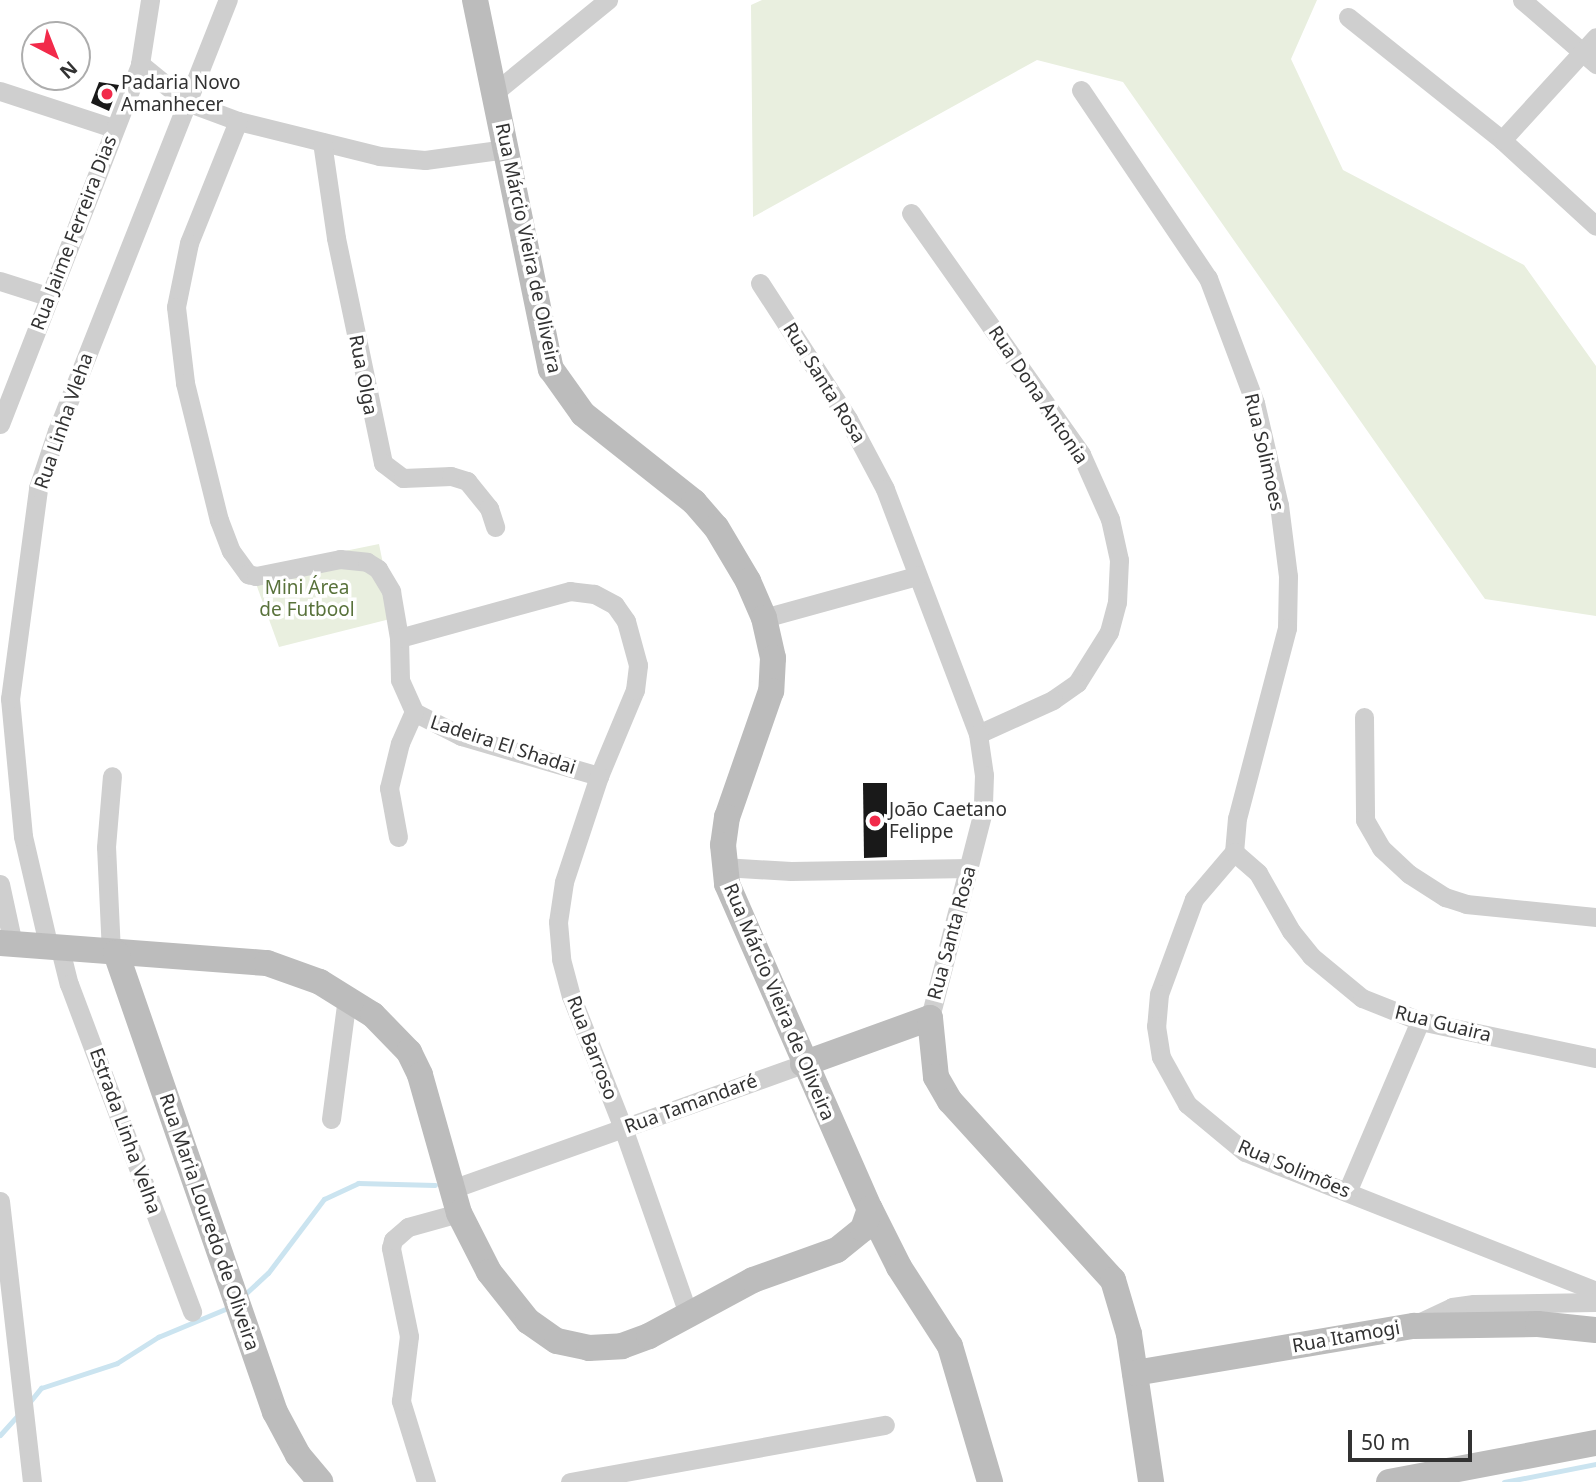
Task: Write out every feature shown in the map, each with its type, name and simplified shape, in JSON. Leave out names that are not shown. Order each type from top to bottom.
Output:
[{"type":"main road","name":"Rua Márcio Vieira de Oliveira","points":[[475,0],[551,369],[559,385],[583,414],[694,502],[735,556],[764,618],[773,658],[771,691],[727,817],[723,867],[733,903],[870,1209],[899,1267],[950,1346],[990,1482]]},
{"type":"main road","points":[[7,944],[267,963],[347,997],[394,1033],[410,1052],[434,1114],[455,1201],[507,1297],[528,1321],[557,1341],[589,1348],[622,1346],[753,1280],[837,1250],[863,1229],[870,1209]]},
{"type":"main road","name":"Rua Maria Louredo de Oliveira","points":[[113,953],[285,1434],[321,1482]]},
{"type":"main road","name":"Rua Tamandaré","points":[[803,1064],[930,1018]]},
{"type":"main road","name":"Rua Santa Rosa","points":[[930,1018],[936,1077],[950,1101],[1113,1280],[1135,1373],[1151,1482]]},
{"type":"main road","points":[[837,1250],[867,1254],[899,1267]]},
{"type":"main road","points":[[1414,1326],[1455,1324],[1596,1330]]},
{"type":"main road","name":"Rua Itamogi","points":[[1135,1373],[1414,1326]]},
{"type":"main road","points":[[1390,1482],[1596,1443]]},
{"type":"street","name":"Rua Jaime Ferreira Dias","points":[[0,424],[140,64],[150,0]]},
{"type":"street","name":"Rua Linha Vleha","points":[[54,949],[23,836],[10,699],[28,543],[38,488],[57,431],[228,0]]},
{"type":"street","points":[[495,92],[608,0]]},
{"type":"street","points":[[1522,0],[1589,58]]},
{"type":"street","points":[[1348,17],[1502,140],[1596,226]]},
{"type":"street","points":[[1502,140],[1589,58],[1596,37]]},
{"type":"street","points":[[140,64],[187,102],[238,121],[322,142],[402,159],[506,149]]},
{"type":"street","name":"Rua Solimoes","points":[[1080,90],[1208,278],[1255,402],[1279,505],[1288,576],[1287,628],[1237,818],[1234,852]]},
{"type":"street","points":[[0,91],[113,128]]},
{"type":"street","points":[[238,121],[189,243],[176,307],[185,383],[219,520],[231,551],[248,574],[265,576],[340,559],[367,562],[386,579],[399,638]]},
{"type":"street","name":"Rua Olga","points":[[322,142],[336,238],[383,463],[403,478],[452,476],[467,481],[489,508],[495,527]]},
{"type":"street","name":"Rua Dona Antonia","points":[[911,213],[1081,454],[1110,519],[1119,560],[1117,602],[1108,632],[1077,682],[1053,700],[978,734]]},
{"type":"street","points":[[0,281],[50,297]]},
{"type":"street","name":"Rua Santa Rosa","points":[[760,283],[849,419],[885,489],[978,734],[985,797],[930,1018]]},
{"type":"street","points":[[764,618],[917,576]]},
{"type":"street","name":"Ladeira El Shadai","points":[[570,591],[594,594],[615,605],[626,621],[638,665],[635,690],[599,776],[461,736],[414,712],[400,680],[399,638],[570,591]]},
{"type":"street","points":[[398,837],[389,788],[392,766],[414,712]]},
{"type":"street","points":[[1364,717],[1361,782],[1365,820],[1381,848],[1409,874],[1445,897],[1466,904],[1596,917]]},
{"type":"street","points":[[112,775],[106,847],[113,953]]},
{"type":"street","name":"Rua Barroso","points":[[599,776],[564,882],[558,922],[571,996],[623,1128],[688,1314]]},
{"type":"street","name":"Rua Guaira","points":[[1234,852],[1258,873],[1291,931],[1334,979],[1393,1014],[1596,1058]]},
{"type":"street","name":"Rua Solimões","points":[[1234,852],[1194,899],[1169,957],[1156,1026],[1161,1057],[1187,1104],[1224,1139],[1245,1152],[1596,1291]]},
{"type":"street","points":[[723,867],[791,871],[969,868]]},
{"type":"street","points":[[0,884],[7,944]]},
{"type":"street","name":"Estrada Linha Velha","points":[[54,949],[192,1312]]},
{"type":"street","points":[[331,1119],[347,997]]},
{"type":"street","points":[[1348,1192],[1420,1021]]},
{"type":"street","name":"Rua Tamandaré","points":[[426,1482],[401,1401],[409,1336],[391,1248],[393,1240],[408,1227],[455,1201],[623,1128],[803,1064]]},
{"type":"street","points":[[0,1201],[18,1382],[32,1482]]},
{"type":"street","name":"Rua Itamogi","points":[[1414,1326],[1452,1307],[1474,1304],[1596,1302]]},
{"type":"street","points":[[570,1482],[885,1425]]},
{"type":"green space","points":[[762,0],[1317,0],[1291,59],[1343,170],[1524,265],[1596,366],[1596,616],[1485,599],[1123,82],[1037,60],[753,217],[751,5]]},
{"type":"green space","name":"Mini Área de Futbool","points":[[379,544],[394,618],[279,647],[251,570]]},
{"type":"building","name":"Padaria Novo Amanhecer","points":[[99,82],[119,85],[109,111],[91,103]]},
{"type":"building","name":"João Caetano Felippe","points":[[863,783],[887,783],[887,857],[864,858]]},
{"type":"waterway","points":[[243,1296],[268,1273],[324,1199],[358,1183],[435,1185]]},
{"type":"waterway","points":[[28,1404],[41,1388],[117,1363],[158,1337],[230,1307]]},
{"type":"waterway","points":[[0,1435],[19,1414]]},
{"type":"waterway","points":[[1504,1482],[1596,1464]]},
{"type":"place","name":"Padaria Novo Amanhecer","points":[[107,94]]},
{"type":"place","name":"João Caetano Felippe","points":[[875,821]]}]
